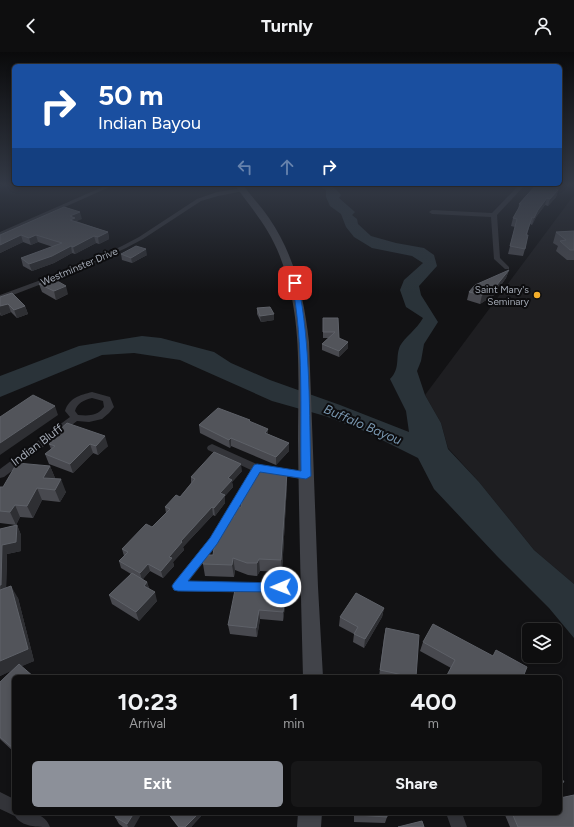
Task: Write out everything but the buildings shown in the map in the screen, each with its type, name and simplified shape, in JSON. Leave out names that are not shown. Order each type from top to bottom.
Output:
[{"type":"main road","points":[[267,221],[287,260],[295,283],[303,342],[302,355],[307,448],[306,476],[313,675]]},
{"type":"main road","points":[[309,827],[310,815]]},
{"type":"street","points":[[0,234],[28,221]]},
{"type":"street","name":"Westminster Drive","points":[[0,298],[81,267],[124,247],[166,221]]},
{"type":"street","points":[[494,221],[497,259],[508,268]]},
{"type":"street","name":"Indian Bluff","points":[[0,474],[75,418]]},
{"type":"street","points":[[212,448],[257,468],[306,476]]},
{"type":"street","points":[[257,468],[214,541],[178,586],[258,588],[309,587]]},
{"type":"street","points":[[0,800],[12,807]]},
{"type":"street","points":[[25,815],[42,827]]},
{"type":"street","points":[[455,815],[459,827]]},
{"type":"shaded area","name":"Saint Mary's Seminary","points":[[555,221],[574,221],[574,584],[534,550],[479,482],[448,448],[441,423],[425,395]]},
{"type":"water","name":"Buffalo Bayou","points":[[344,221],[357,221],[358,224],[371,236],[396,243],[424,248],[434,255],[437,266],[419,286],[421,295],[438,322],[424,344],[421,361],[417,371],[425,395],[441,423],[448,449],[479,482],[534,550],[574,584],[574,638],[549,608],[497,556],[434,489],[418,458],[362,430],[325,416],[272,401],[180,360],[134,353],[102,355],[0,397],[0,376],[79,346],[142,336],[161,338],[214,352],[231,363],[270,380],[409,432],[406,411],[390,379],[396,371],[400,346],[423,318],[406,307],[400,290],[404,280],[423,263],[412,256],[372,248],[354,237],[346,227]]},
{"type":"place","name":"Saint Mary's Seminary","points":[[537,295]]},
{"type":"route","points":[[281,587],[258,588],[178,586],[214,541],[257,468],[306,476],[307,448],[302,355],[303,342],[295,283]]}]
